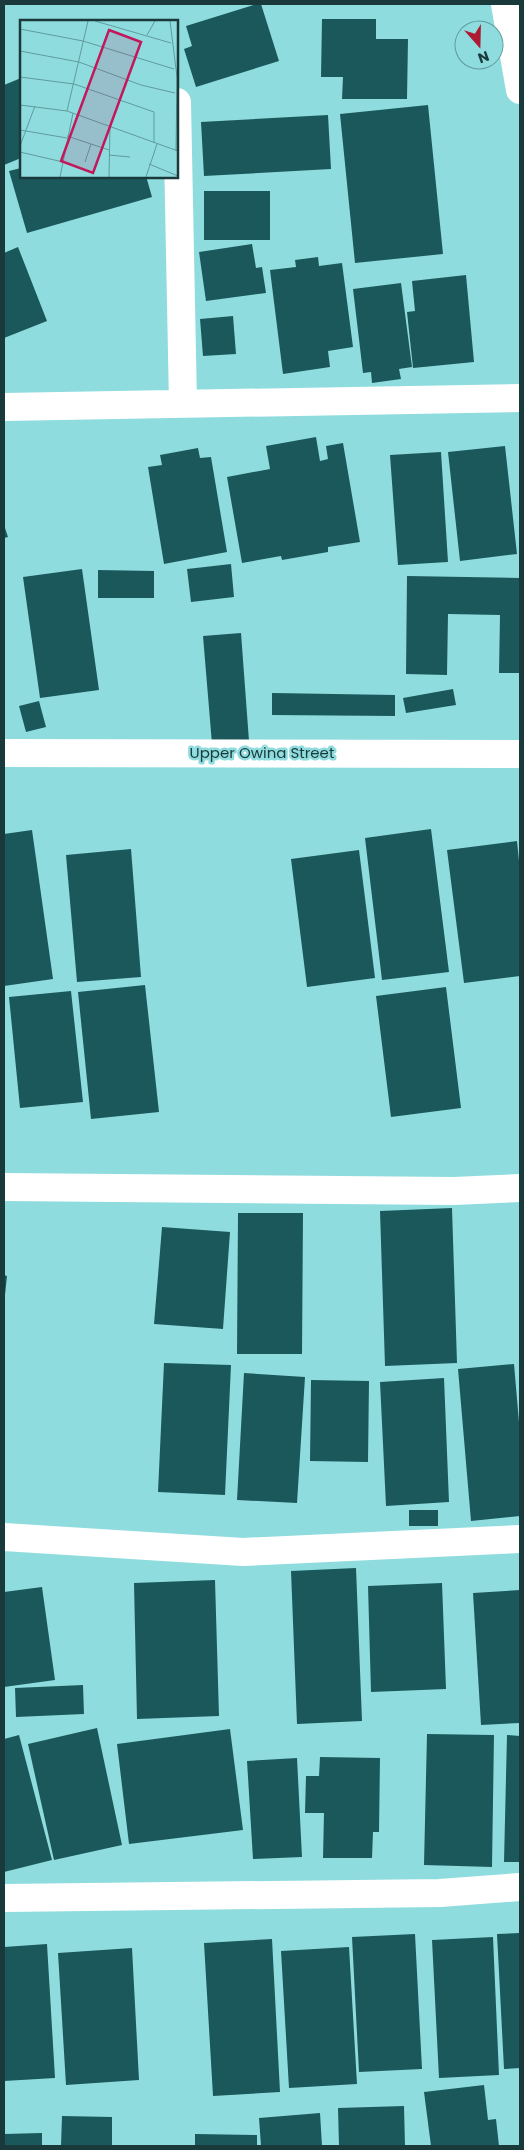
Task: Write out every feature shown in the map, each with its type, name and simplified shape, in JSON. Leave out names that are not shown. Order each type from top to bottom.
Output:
[{"type":"street","points":[[505,4],[520,90]]},
{"type":"street","points":[[178,152],[183,404]]},
{"type":"street","points":[[4,406],[520,398]]},
{"type":"street","name":"Upper Owina Street","points":[[5,749],[520,754]]},
{"type":"street","points":[[4,1187],[454,1191],[520,1188]]},
{"type":"street","points":[[4,1537],[243,1552],[520,1539]]},
{"type":"street","points":[[4,1898],[440,1893],[520,1887]]},
{"type":"building","points":[[261,4],[279,61],[196,87],[184,49],[192,46],[186,26]]},
{"type":"building","points":[[322,19],[376,19],[376,39],[408,39],[407,99],[342,99],[343,77],[321,77]]},
{"type":"building","points":[[20,78],[20,158],[4,165],[4,85]]},
{"type":"building","points":[[428,105],[443,254],[355,263],[340,114]]},
{"type":"building","points":[[328,115],[331,169],[204,176],[201,122]]},
{"type":"building","points":[[20,168],[20,178],[147,178],[152,197],[27,233],[9,171]]},
{"type":"building","points":[[204,191],[270,191],[270,240],[204,240]]},
{"type":"building","points":[[252,244],[256,268],[262,267],[266,293],[206,301],[199,252]]},
{"type":"building","points":[[18,247],[47,321],[4,338],[4,253]]},
{"type":"building","points":[[318,257],[319,266],[342,263],[353,347],[328,351],[330,367],[283,374],[270,270],[296,267],[295,260]]},
{"type":"building","points":[[466,275],[474,362],[413,368],[407,312],[415,311],[412,281]]},
{"type":"building","points":[[401,283],[412,367],[399,369],[401,379],[372,383],[371,372],[363,373],[353,289]]},
{"type":"building","points":[[233,316],[236,354],[203,356],[200,319]]},
{"type":"building","points":[[316,437],[320,461],[328,459],[326,446],[343,443],[360,542],[328,547],[328,552],[282,560],[281,556],[242,563],[227,477],[270,469],[266,446]]},
{"type":"building","points":[[505,446],[517,554],[460,561],[448,452]]},
{"type":"building","points":[[198,448],[200,458],[211,457],[227,552],[164,564],[148,467],[162,465],[160,455]]},
{"type":"building","points":[[441,452],[448,562],[398,565],[390,455]]},
{"type":"building","points":[[4,525],[8,537],[4,538]]},
{"type":"building","points":[[231,564],[234,597],[191,602],[187,569]]},
{"type":"building","points":[[82,569],[99,690],[40,698],[23,577]]},
{"type":"building","points":[[98,570],[154,571],[154,598],[98,598]]},
{"type":"building","points":[[407,576],[520,578],[520,673],[499,673],[500,615],[448,614],[447,675],[406,674]]},
{"type":"building","points":[[241,633],[249,741],[212,744],[203,636]]},
{"type":"building","points":[[453,689],[456,705],[406,713],[403,698]]},
{"type":"building","points":[[272,693],[395,695],[395,716],[272,715]]},
{"type":"building","points":[[39,701],[46,727],[26,732],[19,706]]},
{"type":"building","points":[[431,829],[449,972],[382,980],[365,838]]},
{"type":"building","points":[[32,830],[53,979],[4,986],[4,834]]},
{"type":"building","points":[[517,841],[520,871],[520,976],[464,983],[447,850]]},
{"type":"building","points":[[131,849],[141,977],[77,982],[66,855]]},
{"type":"building","points":[[359,850],[375,978],[307,987],[291,859]]},
{"type":"building","points":[[145,985],[159,1112],[91,1119],[78,992]]},
{"type":"building","points":[[446,987],[461,1108],[391,1117],[376,996]]},
{"type":"building","points":[[71,991],[83,1102],[20,1108],[9,997]]},
{"type":"building","points":[[452,1208],[457,1363],[385,1366],[380,1211]]},
{"type":"building","points":[[238,1213],[303,1213],[302,1354],[237,1354]]},
{"type":"building","points":[[162,1227],[230,1232],[223,1329],[154,1324]]},
{"type":"building","points":[[4,1275],[7,1276],[5,1295],[4,1295]]},
{"type":"building","points":[[164,1363],[231,1365],[225,1495],[158,1492]]},
{"type":"building","points":[[514,1364],[520,1434],[520,1516],[471,1521],[458,1369]]},
{"type":"building","points":[[244,1373],[305,1377],[297,1503],[237,1500]]},
{"type":"building","points":[[444,1378],[449,1502],[386,1506],[380,1382]]},
{"type":"building","points":[[311,1380],[369,1381],[368,1462],[310,1461]]},
{"type":"building","points":[[409,1510],[438,1510],[438,1526],[409,1526]]},
{"type":"building","points":[[356,1568],[362,1721],[297,1724],[291,1571]]},
{"type":"building","points":[[215,1580],[219,1716],[137,1719],[134,1583]]},
{"type":"building","points":[[442,1583],[446,1689],[371,1692],[368,1586]]},
{"type":"building","points":[[42,1587],[55,1680],[4,1687],[4,1592]]},
{"type":"building","points":[[520,1590],[520,1723],[481,1725],[473,1593]]},
{"type":"building","points":[[83,1685],[84,1714],[16,1717],[15,1688]]},
{"type":"building","points":[[97,1728],[122,1845],[54,1860],[28,1744]]},
{"type":"building","points":[[230,1729],[243,1830],[129,1844],[117,1744]]},
{"type":"building","points":[[427,1734],[494,1735],[492,1867],[424,1865]]},
{"type":"building","points":[[19,1735],[52,1860],[4,1872],[4,1739]]},
{"type":"building","points":[[507,1735],[520,1736],[520,1862],[504,1862]]},
{"type":"building","points":[[320,1757],[380,1758],[379,1832],[373,1832],[372,1858],[323,1858],[324,1813],[305,1813],[306,1776],[319,1776]]},
{"type":"building","points":[[297,1758],[302,1857],[253,1859],[247,1761]]},
{"type":"building","points":[[520,1933],[520,2068],[504,2069],[497,1934]]},
{"type":"building","points":[[415,1934],[422,2069],[359,2072],[352,1937]]},
{"type":"building","points":[[493,1937],[499,2075],[439,2078],[432,1940]]},
{"type":"building","points":[[272,1939],[280,2092],[213,2096],[204,1943]]},
{"type":"building","points":[[47,1944],[55,2078],[4,2081],[4,1947]]},
{"type":"building","points":[[349,1947],[357,2084],[289,2088],[281,1951]]},
{"type":"building","points":[[132,1948],[139,2080],[66,2085],[58,1953]]},
{"type":"building","points":[[484,2085],[488,2120],[496,2119],[499,2146],[431,2146],[424,2092]]},
{"type":"building","points":[[404,2106],[405,2146],[339,2146],[338,2108]]},
{"type":"building","points":[[320,2113],[322,2146],[261,2146],[259,2118]]},
{"type":"building","points":[[62,2116],[112,2117],[112,2146],[61,2146]]},
{"type":"building","points":[[42,2133],[42,2146],[4,2146],[4,2134]]},
{"type":"building","points":[[195,2134],[257,2135],[257,2146],[195,2146]]}]
